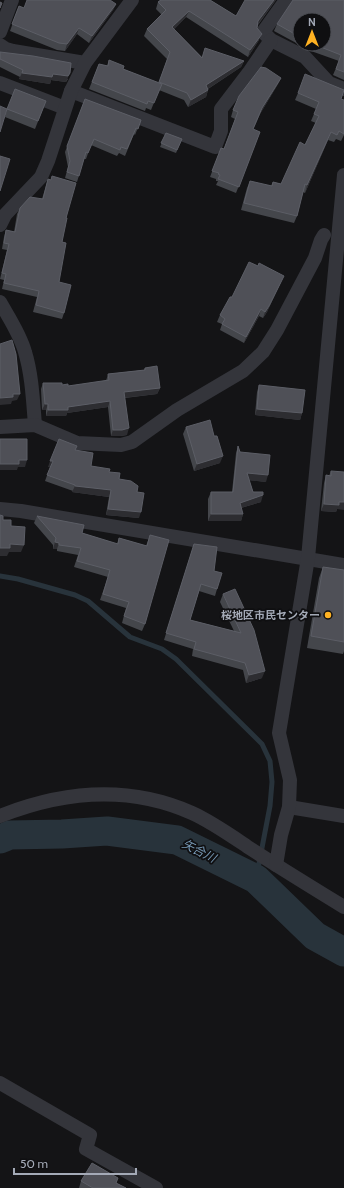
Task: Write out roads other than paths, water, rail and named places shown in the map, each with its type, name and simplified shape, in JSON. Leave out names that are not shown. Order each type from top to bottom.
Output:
[{"type":"street","points":[[0,32],[12,0]]},
{"type":"street","points":[[0,225],[5,215],[41,177],[48,161],[71,91],[85,63],[132,0]]},
{"type":"street","points":[[286,0],[264,32],[271,40],[305,57],[328,83],[344,89]]},
{"type":"street","points":[[71,91],[215,147],[221,131],[221,109],[271,40]]},
{"type":"street","points":[[0,45],[13,51],[85,63]]},
{"type":"street","points":[[0,84],[65,108]]},
{"type":"street","points":[[273,863],[289,807],[290,780],[279,733],[308,558],[344,175]]},
{"type":"street","points":[[0,427],[35,425],[77,443],[121,445],[132,442],[178,410],[243,371],[263,352],[277,330],[315,258],[324,235]]},
{"type":"street","points":[[0,302],[25,351],[32,391],[35,425]]},
{"type":"street","points":[[0,508],[344,565]]},
{"type":"street","points":[[0,816],[34,804],[61,798],[90,795],[121,795],[146,798],[169,804],[193,813],[344,907]]},
{"type":"street","points":[[289,807],[344,816]]},
{"type":"street","points":[[0,1083],[90,1135],[86,1148],[156,1188]]},
{"type":"waterway","points":[[0,576],[18,579],[75,595],[88,601],[130,637],[162,649],[176,659],[262,744],[270,761],[272,782],[270,806],[256,879]]},
{"type":"waterway","name":"矢合川","points":[[0,839],[10,835],[107,831],[177,840],[256,879],[315,936],[344,952]]},
{"type":"place","name":"桜地区市民センター","points":[[328,615]]}]
